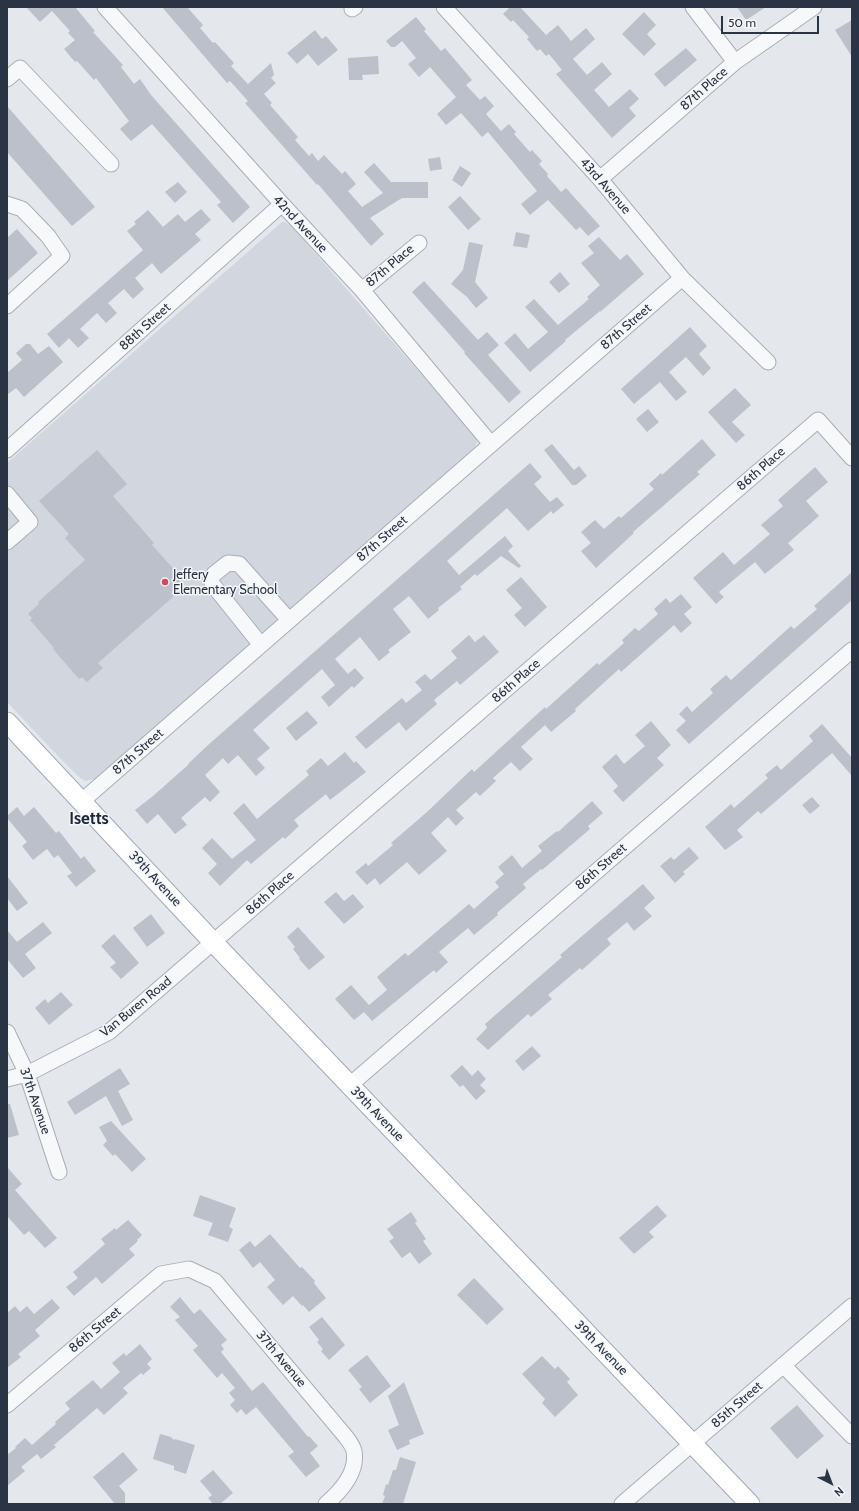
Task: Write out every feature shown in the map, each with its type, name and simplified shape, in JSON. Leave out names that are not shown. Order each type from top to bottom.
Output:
[{"type":"main road","name":"39th Avenue","points":[[7,722],[213,942],[750,1504]]},
{"type":"street","name":"42nd Avenue","points":[[105,7],[282,204],[362,290],[492,444]]},
{"type":"street","name":"43rd Avenue","points":[[444,7],[600,179],[682,278],[768,362]]},
{"type":"street","points":[[693,7],[735,62]]},
{"type":"street","name":"87th Place","points":[[600,179],[735,62],[814,7]]},
{"type":"street","points":[[7,79],[20,68],[111,164]]},
{"type":"street","points":[[7,204],[22,209],[48,236],[62,256],[7,306]]},
{"type":"street","name":"88th Street","points":[[7,450],[282,204]]},
{"type":"street","name":"87th Place","points":[[362,290],[419,243]]},
{"type":"street","name":"87th Street","points":[[82,801],[682,278]]},
{"type":"street","name":"86th Place","points":[[213,942],[818,420],[852,458]]},
{"type":"street","points":[[7,494],[30,522],[7,542]]},
{"type":"street","points":[[261,645],[213,585],[211,580],[214,574],[228,563],[239,564],[289,620]]},
{"type":"street","name":"86th Street","points":[[350,1085],[852,650]]},
{"type":"street","name":"Van Buren Road","points":[[7,1079],[27,1074],[109,1032],[213,942]]},
{"type":"street","name":"37th Avenue","points":[[7,1032],[27,1074],[59,1172]]},
{"type":"street","name":"86th Street","points":[[7,1405],[161,1274],[189,1269]]},
{"type":"street","name":"37th Avenue","points":[[189,1269],[215,1281],[346,1437],[354,1450],[354,1465],[347,1483],[326,1504]]},
{"type":"street","name":"85th Street","points":[[622,1504],[852,1306]]},
{"type":"street","points":[[783,1365],[852,1436]]},
{"type":"shaded area","name":"Jeffery Elementary School","points":[[282,222],[290,225],[301,237],[475,436],[477,442],[474,450],[102,775],[95,779],[85,781],[59,757],[7,702],[7,463]]},
{"type":"building","points":[[26,7],[75,7],[95,31],[93,32],[123,65],[121,67],[134,84],[140,79],[151,95],[250,207],[233,223],[217,205],[221,202],[152,124],[131,141],[120,129],[129,121],[96,78],[94,80],[64,49],[75,40],[68,33],[70,31],[52,11],[40,22]]},
{"type":"building","points":[[162,7],[187,7],[203,25],[200,28],[234,63],[231,66],[248,84],[271,63],[274,75],[271,78],[276,83],[264,94],[272,103],[270,105],[298,137],[295,140],[309,156],[312,153],[318,161],[324,155],[342,174],[345,171],[356,184],[348,191],[362,207],[383,193],[364,172],[374,163],[391,182],[428,182],[428,198],[402,198],[370,218],[384,234],[371,246],[318,184],[317,185],[245,103],[248,101],[230,81],[227,83]]},
{"type":"building","points":[[510,7],[520,7],[546,35],[558,25],[571,41],[586,28],[595,39],[573,59],[587,75],[602,62],[612,74],[594,90],[609,107],[630,89],[639,99],[629,108],[636,116],[612,138],[556,74],[562,70],[549,54],[546,56],[540,49],[537,51],[527,39],[529,37],[513,20],[511,22],[503,14]]},
{"type":"building","points":[[737,7],[766,7],[746,20]]},
{"type":"building","points":[[644,12],[656,25],[647,34],[656,44],[644,56],[622,34]]},
{"type":"building","points":[[416,17],[426,29],[424,31],[441,51],[445,48],[472,80],[466,85],[480,100],[485,96],[494,106],[486,114],[501,131],[509,124],[516,132],[514,134],[530,152],[532,150],[542,161],[539,164],[561,192],[566,188],[600,226],[588,236],[580,227],[576,230],[548,200],[530,215],[521,204],[537,191],[488,132],[482,137],[461,113],[446,125],[437,114],[456,97],[430,67],[419,77],[408,64],[416,58],[402,41],[395,47],[391,47],[386,41]]},
{"type":"building","points":[[852,20],[852,57],[835,30]]},
{"type":"building","points":[[315,30],[322,39],[326,36],[338,50],[318,66],[308,54],[297,64],[287,53]]},
{"type":"building","points":[[686,48],[697,60],[665,87],[654,74]]},
{"type":"building","points":[[378,56],[379,74],[362,75],[363,80],[349,80],[348,58]]},
{"type":"building","points":[[7,106],[95,207],[72,226],[7,152]]},
{"type":"building","points":[[440,157],[442,169],[430,171],[428,159]]},
{"type":"building","points":[[460,166],[471,173],[462,187],[452,180]]},
{"type":"building","points":[[178,182],[187,192],[175,203],[165,192]]},
{"type":"building","points":[[460,196],[481,219],[468,230],[448,207]]},
{"type":"building","points":[[201,209],[211,220],[195,234],[201,240],[161,274],[152,263],[135,278],[144,289],[133,299],[124,289],[108,303],[117,313],[106,323],[97,313],[80,329],[89,338],[78,348],[69,338],[59,348],[47,334],[143,250],[127,231],[136,224],[134,222],[148,210],[163,227],[178,214],[185,222]]},
{"type":"building","points":[[17,229],[38,253],[7,281],[7,238]]},
{"type":"building","points":[[516,232],[530,235],[527,248],[513,246]]},
{"type":"building","points":[[599,237],[620,260],[627,254],[644,274],[565,340],[566,341],[530,372],[504,343],[515,333],[528,349],[548,332],[525,307],[534,299],[558,325],[589,299],[587,297],[600,285],[581,263],[594,253],[588,246]]},
{"type":"building","points":[[469,242],[483,245],[475,282],[488,298],[476,308],[467,297],[451,284],[463,270]]},
{"type":"building","points":[[560,272],[570,284],[559,293],[549,282]]},
{"type":"building","points":[[424,281],[478,340],[487,332],[499,345],[488,355],[521,392],[509,403],[412,292]]},
{"type":"building","points":[[690,327],[707,346],[699,354],[711,368],[703,376],[686,357],[669,372],[687,392],[676,401],[660,382],[634,404],[621,389]]},
{"type":"building","points":[[26,344],[30,344],[38,354],[49,346],[63,362],[24,397],[16,388],[7,395],[7,373],[22,360],[16,353]]},
{"type":"building","points":[[735,388],[751,405],[732,422],[745,435],[736,443],[708,412]]},
{"type":"building","points":[[648,409],[659,422],[647,432],[636,419]]},
{"type":"building","points":[[702,439],[716,455],[697,472],[700,474],[633,532],[634,533],[596,568],[581,551],[591,543],[581,532],[595,520],[604,529],[619,516],[621,518],[654,489],[649,484],[661,473],[662,475]]},
{"type":"building","points":[[552,444],[574,470],[579,466],[587,476],[576,485],[572,485],[544,450]]},
{"type":"building","points":[[97,450],[127,484],[113,496],[154,543],[152,545],[179,575],[176,577],[182,583],[171,593],[174,596],[98,663],[103,668],[87,682],[82,677],[79,679],[30,620],[32,618],[28,614],[39,604],[38,602],[85,560],[65,538],[69,534],[39,501]]},
{"type":"building","points":[[530,463],[542,477],[534,484],[550,502],[557,497],[564,505],[553,514],[551,511],[528,531],[507,508],[447,561],[459,575],[505,536],[513,546],[508,551],[521,566],[519,568],[501,556],[477,576],[475,574],[460,587],[462,589],[438,608],[439,610],[428,619],[409,596],[393,609],[411,632],[388,650],[390,652],[379,661],[360,637],[335,659],[348,674],[355,668],[364,678],[354,688],[352,686],[329,707],[321,697],[335,685],[322,669],[253,730],[270,748],[257,759],[265,768],[256,776],[238,755],[228,764],[223,758],[205,775],[220,792],[210,802],[205,797],[181,818],[187,825],[175,834],[158,814],[147,824],[135,810],[153,796],[208,745]]},
{"type":"building","points":[[815,467],[828,482],[806,501],[819,516],[788,543],[794,550],[765,574],[755,562],[719,592],[724,597],[716,604],[693,578],[723,552],[734,565],[770,534],[761,525],[783,506],[778,500]]},
{"type":"building","points":[[852,572],[852,600],[689,744],[676,730],[686,721],[679,714],[687,706],[692,712],[713,693],[710,689],[726,675],[731,680],[791,626],[794,629],[817,609],[814,606]]},
{"type":"building","points":[[521,577],[547,607],[525,627],[514,615],[522,608],[506,590]]},
{"type":"building","points":[[681,594],[692,607],[684,614],[692,623],[681,633],[674,625],[621,672],[619,669],[575,709],[576,711],[551,732],[545,725],[521,747],[533,759],[520,771],[511,762],[493,778],[496,781],[480,796],[476,792],[456,810],[464,818],[456,826],[448,817],[431,833],[447,851],[419,875],[407,862],[380,885],[375,878],[367,885],[355,872],[366,863],[368,866],[393,845],[391,843],[427,812],[472,769],[474,772],[545,707],[546,709],[597,663],[599,665],[624,643],[622,640],[635,628],[639,631],[658,614],[654,609],[666,598],[670,603]]},
{"type":"building","points":[[469,635],[475,642],[484,635],[499,652],[460,685],[457,681],[434,700],[437,704],[406,731],[399,722],[366,749],[355,737],[402,698],[406,703],[422,690],[415,682],[425,674],[431,680],[457,658],[451,651]]},
{"type":"building","points":[[307,711],[318,723],[296,741],[286,728]]},
{"type":"building","points":[[651,721],[671,745],[657,758],[664,765],[623,802],[613,791],[618,786],[602,767],[616,754],[624,764],[645,746],[635,735]]},
{"type":"building","points":[[822,724],[852,758],[852,776],[832,753],[761,814],[758,811],[737,830],[743,837],[725,850],[705,827],[731,804],[734,808],[768,778],[765,775],[777,765],[781,770],[813,741],[809,736]]},
{"type":"building","points":[[345,752],[354,763],[356,761],[366,772],[330,800],[326,794],[294,820],[299,826],[285,839],[283,837],[251,864],[247,860],[220,886],[208,873],[217,864],[202,848],[212,838],[232,859],[256,840],[233,813],[244,803],[257,819],[309,775],[306,771],[321,758],[328,766]]},
{"type":"building","points":[[812,797],[820,806],[810,814],[802,805]]},
{"type":"building","points":[[592,801],[603,813],[588,826],[590,829],[542,870],[541,869],[523,884],[526,888],[497,913],[498,915],[474,935],[468,928],[439,952],[448,962],[436,973],[434,970],[372,1021],[364,1012],[354,1020],[335,999],[351,985],[369,1005],[387,990],[377,977],[405,953],[408,956],[469,904],[474,909],[499,887],[495,882],[504,874],[498,867],[512,855],[522,868],[542,851],[538,846],[557,831],[558,832]]},
{"type":"building","points":[[17,807],[24,816],[34,807],[56,833],[59,831],[81,859],[84,856],[96,871],[76,887],[67,876],[72,873],[58,855],[54,858],[47,849],[33,860],[22,846],[27,842],[7,818],[7,816]]},
{"type":"building","points":[[689,847],[699,858],[683,872],[685,874],[675,883],[660,866],[671,857],[674,860]]},
{"type":"building","points":[[7,876],[28,903],[17,911],[7,898]]},
{"type":"building","points":[[643,884],[655,898],[644,908],[652,916],[634,931],[627,922],[607,939],[611,944],[582,970],[580,968],[548,995],[552,999],[531,1017],[528,1014],[488,1050],[476,1039],[487,1028],[485,1024],[562,957],[560,955]]},
{"type":"building","points":[[336,892],[344,901],[353,894],[364,907],[344,924],[324,902]]},
{"type":"building","points":[[151,914],[165,933],[147,947],[133,928]]},
{"type":"building","points":[[43,922],[52,933],[25,954],[36,968],[23,978],[7,959],[7,930],[17,942]]},
{"type":"building","points":[[298,927],[325,957],[309,970],[299,959],[300,958],[293,949],[295,947],[287,937]]},
{"type":"building","points":[[114,934],[139,963],[121,979],[110,967],[116,963],[101,946]]},
{"type":"building","points":[[61,992],[73,1005],[49,1025],[35,1008],[45,999],[48,1003]]},
{"type":"building","points":[[532,1046],[541,1056],[523,1071],[515,1061]]},
{"type":"building","points":[[462,1065],[472,1076],[478,1070],[486,1079],[480,1085],[486,1091],[476,1100],[463,1085],[460,1087],[450,1076]]},
{"type":"building","points":[[120,1068],[130,1084],[118,1091],[133,1120],[122,1126],[106,1096],[75,1115],[67,1102]]},
{"type":"building","points":[[7,1104],[10,1104],[19,1135],[7,1138]]},
{"type":"building","points":[[111,1121],[146,1159],[132,1172],[115,1154],[113,1156],[103,1145],[107,1141],[99,1127]]},
{"type":"building","points":[[7,1167],[22,1184],[15,1190],[57,1238],[45,1248],[29,1231],[24,1235],[7,1216]]},
{"type":"building","points":[[200,1195],[236,1208],[229,1227],[233,1229],[228,1242],[208,1235],[213,1223],[193,1216]]},
{"type":"building","points":[[657,1205],[667,1216],[649,1232],[654,1237],[634,1254],[619,1238]]},
{"type":"building","points":[[411,1212],[417,1221],[415,1223],[426,1239],[423,1241],[432,1254],[419,1264],[410,1252],[402,1258],[389,1241],[394,1238],[387,1229]]},
{"type":"building","points":[[128,1220],[142,1235],[129,1249],[135,1255],[102,1284],[96,1277],[74,1296],[66,1287],[78,1278],[73,1272],[105,1244],[101,1239],[115,1228],[116,1230]]},
{"type":"building","points":[[270,1234],[300,1268],[302,1267],[315,1281],[314,1283],[326,1298],[309,1312],[293,1296],[283,1305],[267,1287],[275,1280],[260,1262],[253,1268],[239,1250],[250,1241],[255,1247]]},
{"type":"building","points":[[474,1278],[504,1309],[487,1325],[457,1295]]},
{"type":"building","points":[[180,1297],[194,1314],[200,1309],[227,1340],[221,1345],[224,1349],[221,1352],[252,1391],[263,1382],[308,1437],[309,1436],[318,1446],[310,1453],[320,1466],[306,1477],[288,1456],[294,1452],[256,1407],[246,1415],[241,1409],[237,1413],[230,1405],[235,1400],[229,1393],[235,1388],[222,1373],[217,1378],[193,1350],[198,1346],[175,1320],[180,1317],[170,1307]]},
{"type":"building","points":[[52,1299],[60,1308],[35,1330],[40,1336],[18,1354],[21,1357],[7,1368],[7,1313],[15,1306],[20,1312],[27,1306],[34,1314]]},
{"type":"building","points":[[322,1317],[345,1345],[329,1360],[321,1351],[323,1349],[317,1342],[319,1340],[309,1327]]},
{"type":"building","points":[[140,1344],[152,1359],[147,1364],[151,1368],[143,1375],[141,1373],[123,1388],[128,1393],[104,1415],[97,1408],[54,1445],[56,1447],[41,1459],[37,1454],[21,1467],[25,1471],[7,1486],[7,1455],[25,1438],[32,1445],[56,1424],[55,1422],[70,1409],[65,1403],[93,1380],[101,1389],[120,1372],[112,1363],[124,1353],[126,1356]]},
{"type":"building","points":[[367,1355],[391,1386],[370,1403],[359,1389],[362,1387],[348,1370]]},
{"type":"building","points":[[542,1356],[555,1369],[558,1366],[570,1379],[567,1382],[578,1395],[555,1417],[542,1403],[545,1399],[522,1374]]},
{"type":"building","points":[[404,1382],[424,1434],[409,1440],[410,1444],[397,1450],[388,1430],[399,1425],[388,1396]]},
{"type":"building","points":[[797,1405],[824,1436],[797,1459],[770,1428]]},
{"type":"building","points":[[160,1434],[171,1437],[174,1440],[175,1439],[195,1445],[186,1474],[174,1470],[174,1466],[153,1459]]},
{"type":"building","points":[[123,1452],[138,1470],[119,1486],[125,1493],[125,1504],[115,1504],[93,1477]]},
{"type":"building","points":[[400,1457],[416,1462],[403,1504],[382,1504],[385,1496],[383,1495],[386,1484],[388,1485],[393,1470],[396,1470]]},
{"type":"building","points":[[213,1470],[233,1493],[220,1504],[213,1504],[208,1498],[212,1495],[200,1481]]},
{"type":"place","name":"Jeffery Elementary School","points":[[165,582]]},
{"type":"district","name":"Isetts","points":[[89,819]]}]
